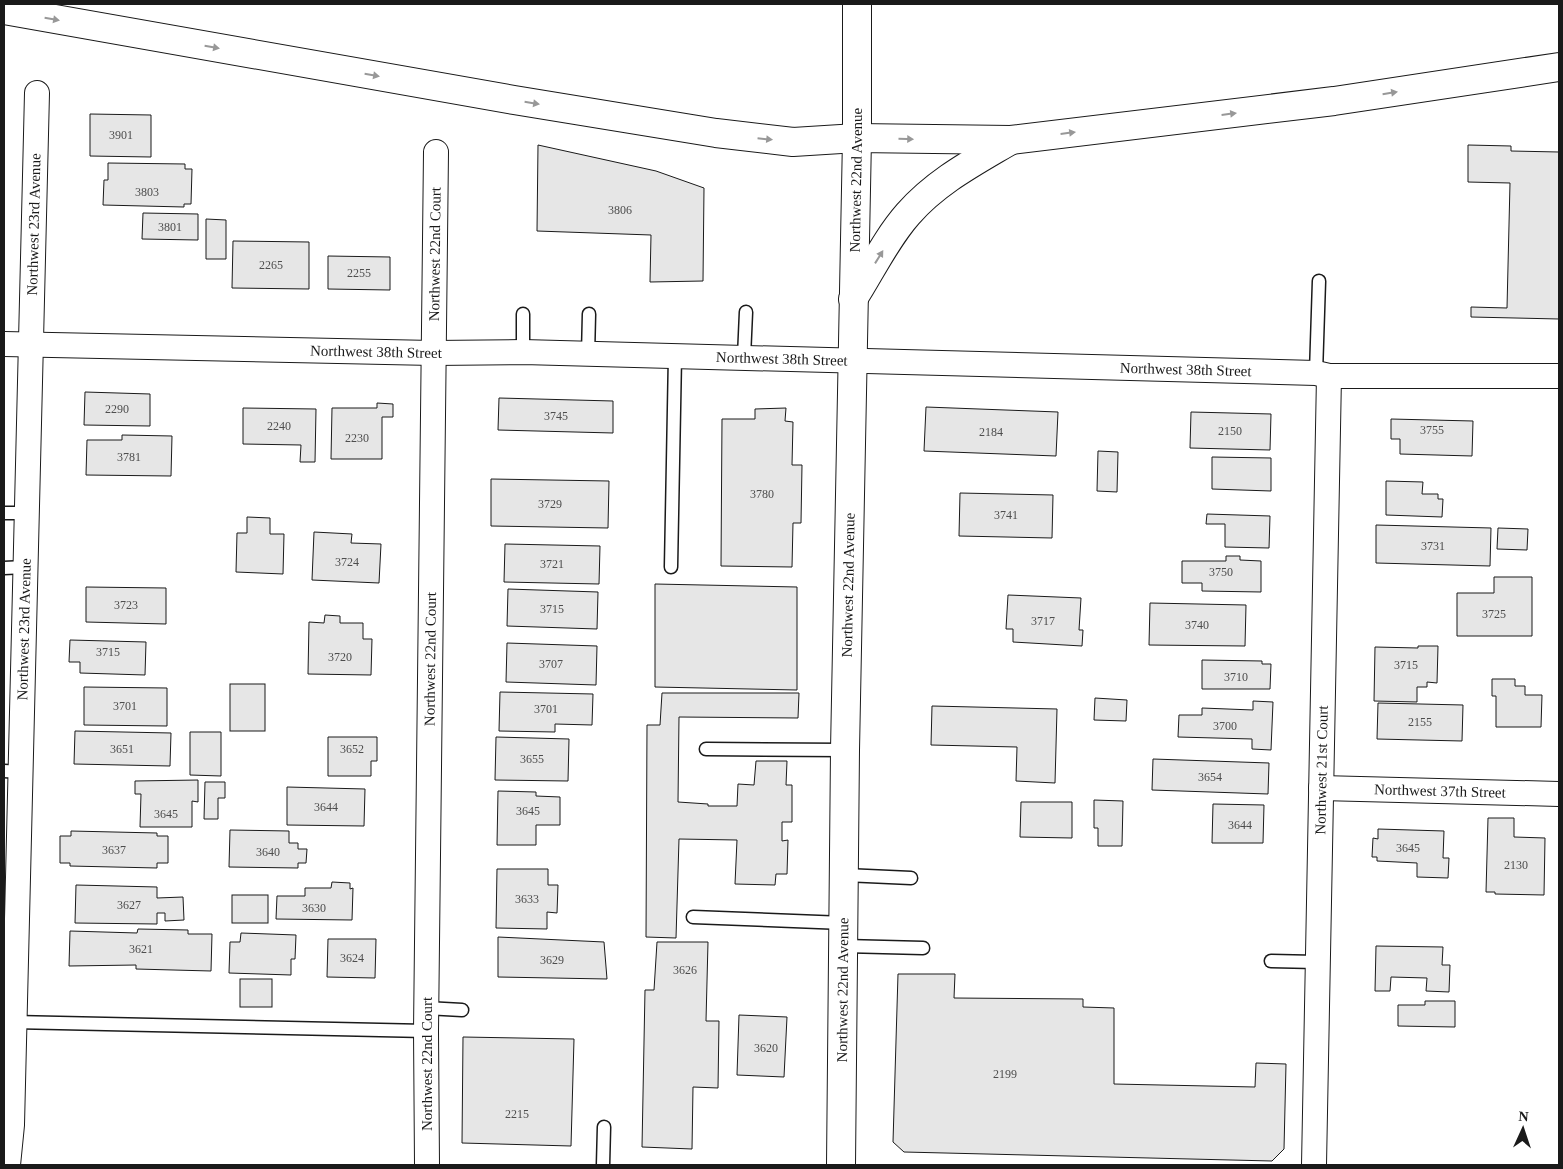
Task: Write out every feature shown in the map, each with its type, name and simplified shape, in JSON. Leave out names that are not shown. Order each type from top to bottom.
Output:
[{"type":"main road","name":"Northwest 22nd Avenue","points":[[841,1165],[845,750],[858,4]]},
{"type":"main road","points":[[4,10],[514,100],[732,135],[793,142],[857,138],[1011,140],[1334,102],[1559,67]]},
{"type":"main road","points":[[853,299],[901,222],[928,194],[948,177],[1011,140]]},
{"type":"street","name":"Northwest 23rd Avenue","points":[[8,1165],[12,1125],[11,891],[15,568],[27,514],[37,93]]},
{"type":"street","name":"Northwest 22nd Court","points":[[427,1165],[426,1019],[436,152]]},
{"type":"street","name":"Northwest 38th Street","points":[[4,344],[744,357],[1322,374],[1559,376]]},
{"type":"street","name":"Northwest 21st Court","points":[[1314,1165],[1316,962],[1321,788],[1322,374]]},
{"type":"street","name":"Northwest 37th Street","points":[[1321,788],[1559,794]]},
{"type":"lane","points":[[1319,281],[1322,374]]},
{"type":"lane","points":[[744,357],[746,312]]},
{"type":"lane","points":[[523,314],[523,352]]},
{"type":"lane","points":[[588,354],[589,314]]},
{"type":"lane","points":[[671,566],[675,356]]},
{"type":"lane","points":[[4,513],[27,514]]},
{"type":"lane","points":[[706,749],[845,750]]},
{"type":"lane","points":[[845,875],[911,878]]},
{"type":"lane","points":[[693,917],[844,935],[923,948]]},
{"type":"lane","points":[[1271,961],[1316,962]]},
{"type":"lane","points":[[13,1022],[426,1019],[462,1010]]},
{"type":"lane","points":[[604,1127],[604,1165]]},
{"type":"building","points":[[90,114],[151,115],[151,157],[90,156]]},
{"type":"building","points":[[538,145],[656,171],[704,188],[703,281],[650,282],[651,235],[537,231]]},
{"type":"building","points":[[1468,145],[1511,146],[1511,151],[1559,152],[1559,319],[1471,317],[1471,307],[1507,308],[1510,183],[1468,182]]},
{"type":"building","points":[[108,163],[185,164],[185,169],[192,169],[191,204],[184,204],[184,207],[103,205],[104,180],[108,180]]},
{"type":"building","points":[[143,213],[198,214],[198,240],[142,239]]},
{"type":"building","points":[[206,219],[226,220],[226,259],[206,259]]},
{"type":"building","points":[[233,241],[309,242],[309,289],[232,288]]},
{"type":"building","points":[[328,256],[390,257],[390,290],[328,289]]},
{"type":"building","points":[[85,392],[150,394],[150,426],[84,425]]},
{"type":"building","points":[[499,398],[613,401],[613,433],[498,430]]},
{"type":"building","points":[[377,403],[393,404],[393,417],[382,417],[382,459],[331,459],[332,408],[377,408]]},
{"type":"building","points":[[926,407],[1058,412],[1056,456],[924,451]]},
{"type":"building","points":[[243,408],[316,409],[315,462],[300,462],[301,445],[243,444]]},
{"type":"building","points":[[786,408],[785,421],[793,422],[792,465],[802,465],[801,523],[793,523],[792,567],[721,566],[722,419],[755,419],[755,409]]},
{"type":"building","points":[[1191,412],[1271,414],[1270,450],[1190,448]]},
{"type":"building","points":[[1391,419],[1473,421],[1472,456],[1400,454],[1400,439],[1391,439]]},
{"type":"building","points":[[122,435],[172,436],[171,476],[86,475],[87,440],[122,440]]},
{"type":"building","points":[[1098,451],[1118,452],[1117,492],[1097,491]]},
{"type":"building","points":[[1212,457],[1271,458],[1271,491],[1212,489]]},
{"type":"building","points":[[491,479],[609,481],[608,528],[491,526]]},
{"type":"building","points":[[1386,481],[1423,482],[1422,494],[1438,494],[1438,499],[1443,499],[1442,517],[1386,515]]},
{"type":"building","points":[[960,493],[1053,495],[1052,538],[959,536]]},
{"type":"building","points":[[1207,514],[1270,516],[1269,548],[1225,547],[1225,524],[1206,524]]},
{"type":"building","points":[[247,517],[270,518],[270,534],[284,534],[283,574],[236,572],[237,533],[247,533]]},
{"type":"building","points":[[1376,525],[1491,528],[1490,566],[1376,563]]},
{"type":"building","points":[[1498,528],[1528,529],[1527,550],[1497,549]]},
{"type":"building","points":[[314,532],[352,534],[351,543],[381,544],[379,583],[312,580]]},
{"type":"building","points":[[505,544],[600,546],[599,584],[504,582]]},
{"type":"building","points":[[1226,556],[1240,556],[1240,560],[1261,561],[1261,592],[1202,591],[1202,583],[1182,583],[1182,561],[1226,561]]},
{"type":"building","points":[[1494,577],[1532,577],[1532,636],[1457,636],[1457,593],[1494,593]]},
{"type":"building","points":[[655,584],[797,587],[797,690],[655,687]]},
{"type":"building","points":[[86,587],[166,588],[166,624],[86,622]]},
{"type":"building","points":[[508,589],[598,592],[597,629],[507,626]]},
{"type":"building","points":[[1008,595],[1081,598],[1079,630],[1083,630],[1082,646],[1013,642],[1013,629],[1006,629]]},
{"type":"building","points":[[1150,603],[1246,605],[1245,646],[1149,645]]},
{"type":"building","points":[[325,615],[340,616],[340,623],[363,623],[363,639],[372,639],[371,675],[308,674],[309,622],[324,623]]},
{"type":"building","points":[[70,640],[146,642],[145,675],[80,673],[80,662],[69,662]]},
{"type":"building","points":[[507,643],[597,646],[596,685],[506,682]]},
{"type":"building","points":[[1418,646],[1438,646],[1437,683],[1427,682],[1427,687],[1417,687],[1417,702],[1374,701],[1375,647],[1418,648]]},
{"type":"building","points":[[1202,660],[1262,661],[1262,664],[1271,664],[1270,689],[1202,689]]},
{"type":"building","points":[[1492,679],[1515,679],[1515,686],[1525,686],[1525,695],[1542,695],[1541,727],[1496,727],[1496,696],[1492,696]]},
{"type":"building","points":[[230,684],[265,684],[265,731],[230,731]]},
{"type":"building","points":[[84,687],[167,688],[167,726],[84,725]]},
{"type":"building","points":[[500,692],[593,694],[592,725],[555,724],[555,732],[499,731]]},
{"type":"building","points":[[662,693],[799,693],[798,718],[679,717],[678,802],[708,804],[708,806],[737,806],[738,784],[754,785],[756,761],[787,761],[786,785],[792,785],[792,822],[782,822],[782,841],[788,840],[787,874],[776,874],[775,885],[735,884],[737,840],[679,839],[676,938],[646,937],[647,725],[660,725]]},
{"type":"building","points":[[1095,698],[1127,700],[1126,721],[1094,720]]},
{"type":"building","points":[[1253,701],[1273,702],[1271,750],[1252,749],[1252,739],[1178,737],[1179,715],[1202,715],[1202,708],[1253,710]]},
{"type":"building","points":[[1378,703],[1463,705],[1462,741],[1377,739]]},
{"type":"building","points":[[932,706],[1057,709],[1055,783],[1016,781],[1017,747],[931,745]]},
{"type":"building","points":[[75,731],[171,733],[170,766],[74,764]]},
{"type":"building","points":[[190,732],[221,732],[221,776],[190,775]]},
{"type":"building","points":[[328,737],[377,737],[377,761],[371,761],[371,776],[328,776]]},
{"type":"building","points":[[496,737],[569,739],[568,781],[495,780]]},
{"type":"building","points":[[1153,759],[1269,763],[1268,794],[1152,790]]},
{"type":"building","points":[[198,780],[198,802],[192,801],[192,827],[140,827],[141,794],[135,794],[135,781]]},
{"type":"building","points":[[205,782],[225,782],[225,798],[218,798],[218,819],[204,819]]},
{"type":"building","points":[[287,787],[365,789],[364,826],[287,825]]},
{"type":"building","points":[[498,791],[536,792],[536,796],[560,797],[560,825],[536,825],[536,845],[497,845]]},
{"type":"building","points":[[1094,800],[1123,801],[1122,846],[1098,846],[1098,828],[1094,828]]},
{"type":"building","points":[[1021,802],[1072,802],[1072,838],[1020,837]]},
{"type":"building","points":[[1213,804],[1264,805],[1263,843],[1212,843]]},
{"type":"building","points":[[1488,818],[1514,818],[1514,837],[1545,838],[1544,895],[1495,894],[1495,892],[1486,892]]},
{"type":"building","points":[[1378,829],[1444,831],[1443,858],[1449,858],[1448,878],[1417,877],[1417,863],[1377,861],[1377,857],[1372,857],[1373,838],[1378,839]]},
{"type":"building","points":[[230,830],[289,831],[289,843],[298,843],[298,849],[307,849],[306,863],[298,863],[298,868],[229,867]]},
{"type":"building","points":[[71,831],[157,833],[157,836],[168,836],[168,863],[157,863],[157,868],[70,866],[70,863],[60,863],[60,836],[71,836]]},
{"type":"building","points":[[497,869],[548,869],[548,885],[558,885],[557,913],[547,912],[547,929],[496,928]]},
{"type":"building","points":[[332,882],[350,883],[350,889],[353,888],[352,920],[276,919],[277,896],[305,896],[305,888],[331,888]]},
{"type":"building","points":[[76,885],[157,887],[157,898],[183,897],[184,920],[165,921],[165,913],[157,913],[157,924],[75,923]]},
{"type":"building","points":[[232,895],[268,895],[268,923],[232,923]]},
{"type":"building","points":[[138,929],[188,930],[188,934],[212,934],[211,971],[136,969],[136,965],[69,966],[70,931],[137,933]]},
{"type":"building","points":[[241,933],[296,935],[295,959],[291,959],[291,975],[229,973],[230,942],[240,942]]},
{"type":"building","points":[[498,937],[604,942],[607,979],[498,977]]},
{"type":"building","points":[[328,939],[376,939],[375,978],[327,977]]},
{"type":"building","points":[[657,942],[708,942],[706,1021],[719,1021],[718,1088],[693,1087],[692,1149],[642,1147],[645,990],[654,990]]},
{"type":"building","points":[[1376,946],[1443,947],[1442,965],[1450,965],[1449,992],[1426,991],[1427,978],[1391,977],[1390,991],[1375,991]]},
{"type":"building","points":[[898,974],[955,974],[954,998],[1083,999],[1083,1007],[1114,1008],[1114,1084],[1255,1087],[1256,1063],[1286,1064],[1284,1149],[1272,1161],[904,1152],[893,1142]]},
{"type":"building","points":[[240,979],[272,979],[272,1007],[240,1007]]},
{"type":"building","points":[[1425,1001],[1455,1001],[1455,1027],[1398,1026],[1398,1005],[1425,1005]]},
{"type":"building","points":[[739,1015],[787,1017],[784,1077],[737,1075]]},
{"type":"building","points":[[463,1037],[574,1039],[571,1146],[462,1143]]}]
